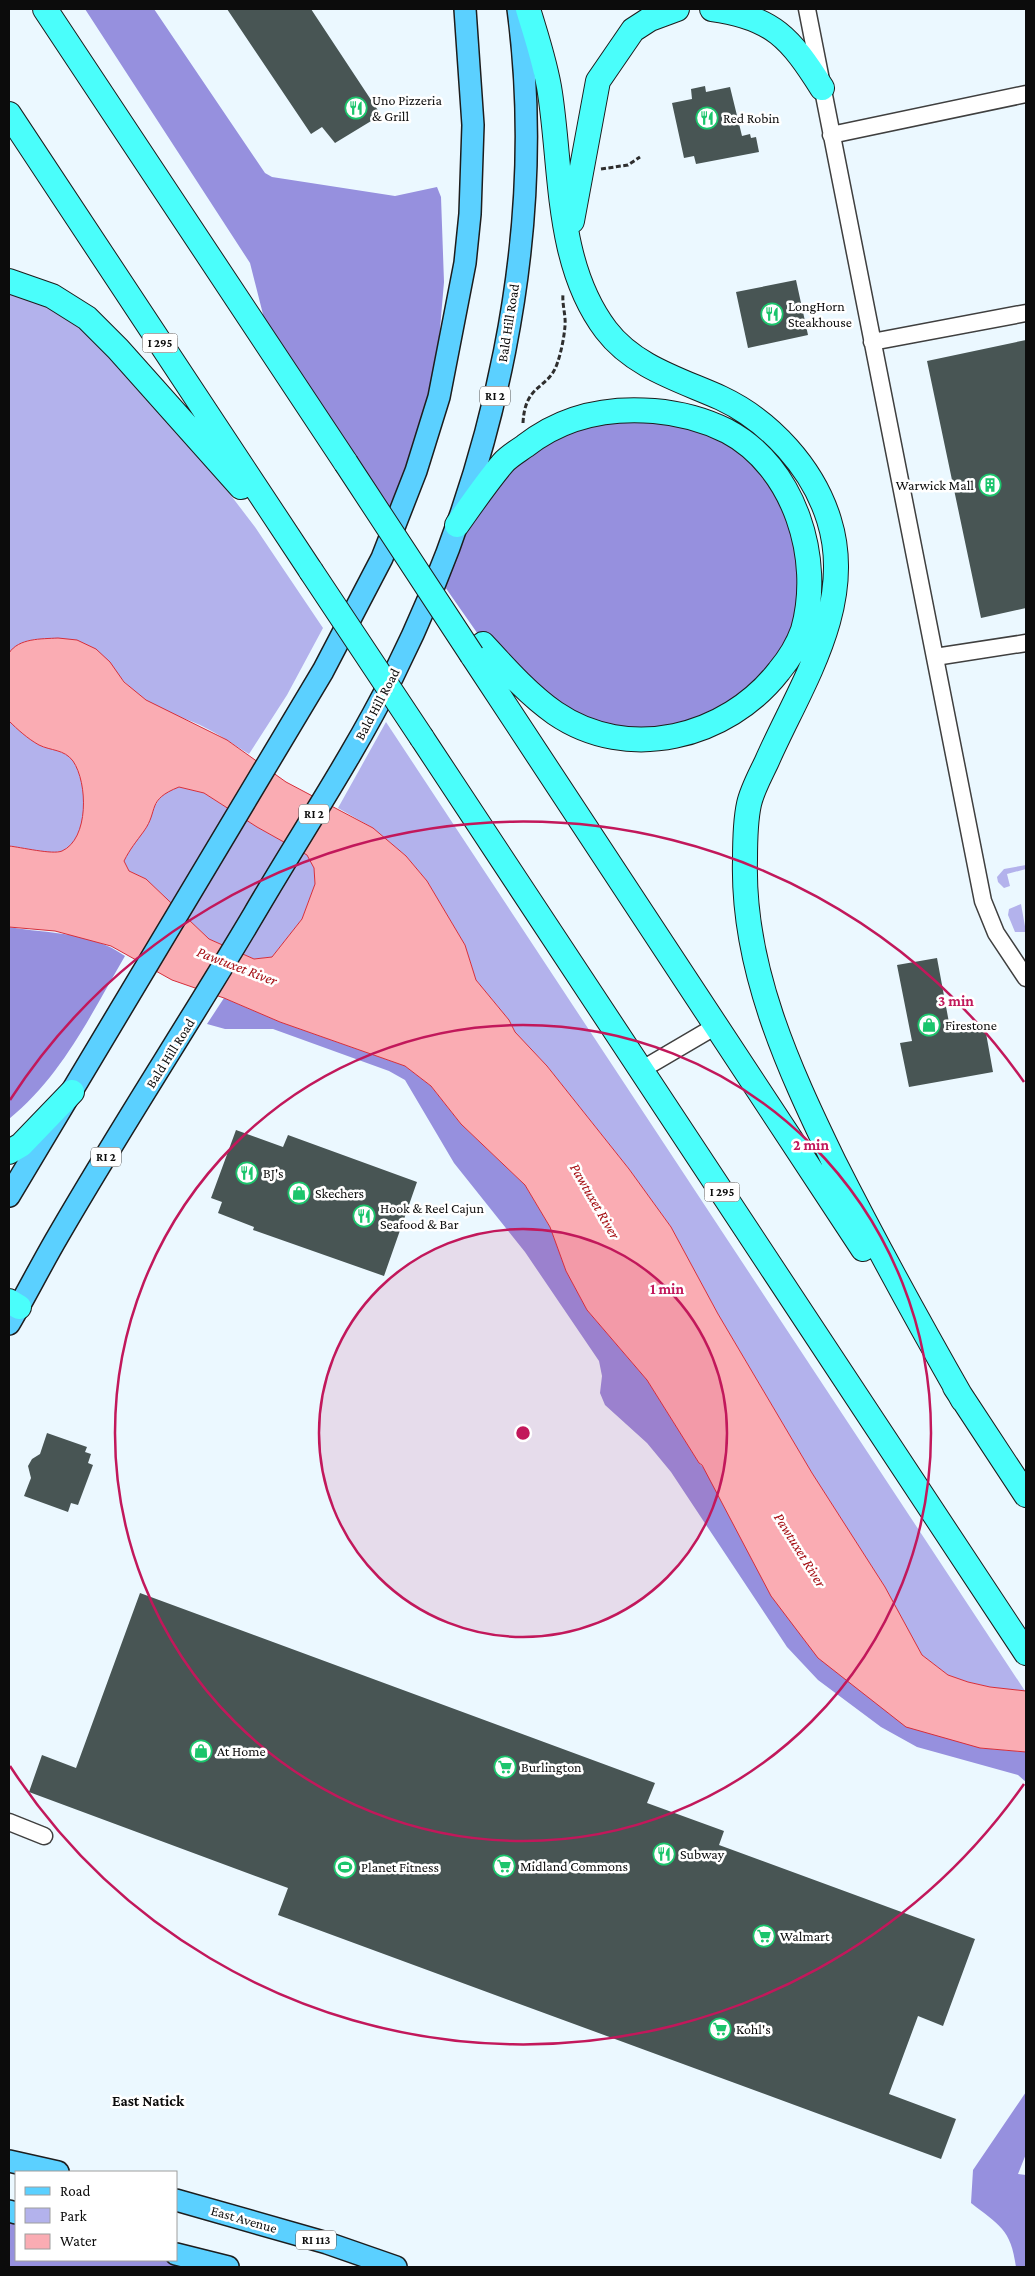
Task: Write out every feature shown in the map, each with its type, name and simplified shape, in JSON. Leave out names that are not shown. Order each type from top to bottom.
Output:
[{"type":"highway","points":[[45,9],[346,463],[397,524],[716,1026],[1026,1495]]},
{"type":"highway","points":[[528,9],[550,90],[564,218],[579,281],[586,300],[609,334],[639,360],[739,408],[772,433],[794,456],[808,476],[829,521],[835,547],[836,574],[834,602],[824,639],[749,804],[744,877],[748,923],[757,971],[791,1071],[862,1217],[963,1400]]},
{"type":"highway","points":[[570,244],[574,210],[598,81],[633,30],[650,19],[676,9]]},
{"type":"highway","points":[[712,9],[738,12],[775,29],[790,41],[822,88]]},
{"type":"highway","name":"I 295","points":[[9,114],[1024,1650]]},
{"type":"highway","points":[[9,281],[52,296],[87,318],[118,349],[297,550]]},
{"type":"highway","points":[[457,525],[504,461],[549,429],[576,417],[603,411],[634,409],[665,412],[696,419],[727,431],[752,449],[777,476],[795,510],[806,544],[810,573],[808,603],[802,631],[789,659],[770,683],[748,704],[724,719],[697,731],[668,738],[639,740],[610,736],[582,727],[555,713],[509,672],[477,650]]},
{"type":"highway","points":[[9,1152],[21,1145],[72,1092]]},
{"type":"main road","points":[[9,1196],[227,835],[323,671],[382,558],[416,470],[439,398],[457,312],[470,214],[474,126],[465,9]]},
{"type":"main road","name":"Bald Hill Road","points":[[11,1316],[57,1236],[197,1010],[348,756],[393,676],[417,624],[457,525],[472,482],[489,421],[507,342],[513,296],[523,209],[527,125],[518,9]]},
{"type":"main road","points":[[9,2161],[54,2171]]},
{"type":"main road","name":"East Avenue","points":[[178,2201],[327,2243],[396,2267]]},
{"type":"main road","points":[[178,2254],[228,2267]]},
{"type":"lane","points":[[807,9],[983,901],[994,929],[1026,978]]},
{"type":"lane","points":[[832,135],[1026,94]]},
{"type":"lane","points":[[872,342],[1026,313]]},
{"type":"lane","points":[[935,657],[1026,643]]},
{"type":"lane","points":[[641,1070],[716,1026]]},
{"type":"lane","points":[[9,1822],[44,1836]]},
{"type":"path","points":[[523,431],[524,412],[531,393],[546,380],[557,365],[565,324],[562,297],[565,288]]},
{"type":"green space","points":[[9,288],[18,290],[82,326],[213,472],[255,527],[323,628],[287,695],[249,754],[206,728],[151,703],[130,687],[102,656],[81,643],[65,640],[33,640],[19,644],[9,653]]},
{"type":"green space","points":[[9,721],[39,745],[66,754],[73,761],[78,771],[83,796],[81,823],[71,845],[62,851],[44,851],[9,846]]},
{"type":"green space","points":[[386,722],[1025,1691],[990,1687],[968,1682],[948,1675],[922,1655],[885,1587],[812,1473],[718,1314],[671,1227],[629,1169],[547,1066],[515,1032],[509,1020],[476,980],[465,945],[427,881],[406,856],[373,828],[338,808]]},
{"type":"green space","points":[[179,787],[204,793],[257,827],[307,855],[314,868],[315,884],[302,919],[272,957],[254,959],[209,939],[146,879],[129,871],[124,861],[132,845],[145,830],[153,809],[163,793]]},
{"type":"green space","points":[[1026,865],[1026,869],[1007,874],[1010,886],[1004,888],[998,882],[997,877],[1004,869]]},
{"type":"green space","points":[[1021,904],[1026,932],[1015,932],[1008,915],[1009,909]]},
{"type":"shaded area","points":[[85,9],[154,9],[265,173],[272,177],[395,196],[437,187],[441,197],[444,282],[436,375],[396,517],[269,338],[250,263]]},
{"type":"shaded area","points":[[617,409],[726,428],[797,511],[805,622],[726,717],[609,735],[557,713],[487,647],[445,587],[455,526],[532,442]]},
{"type":"shaded area","points":[[9,927],[83,938],[112,948],[125,956],[60,1064],[45,1084],[9,1119]]},
{"type":"shaded area","points":[[224,998],[280,1022],[405,1066],[431,1086],[461,1124],[525,1185],[550,1227],[566,1271],[587,1310],[647,1380],[699,1463],[980,1748],[1026,1752],[1026,1782],[1018,1775],[917,1747],[881,1727],[818,1680],[787,1647],[671,1472],[647,1443],[605,1405],[600,1393],[602,1376],[599,1361],[525,1252],[454,1163],[405,1080],[389,1071],[273,1029],[225,1029],[207,1024]]},
{"type":"shaded area","points":[[1026,2092],[1026,2154],[1018,2174],[1026,2175],[1026,2267],[1016,2267],[1014,2254],[1007,2236],[996,2223],[971,2203],[973,2170]]},
{"type":"shaded area","points":[[9,2208],[15,2210],[15,2261],[178,2261],[187,2267],[9,2267]]},
{"type":"water","name":"Pawtuxet River","points":[[58,638],[77,640],[96,649],[110,662],[124,682],[146,700],[227,740],[286,782],[373,828],[406,856],[427,881],[465,945],[476,980],[509,1020],[515,1032],[547,1066],[629,1169],[671,1227],[718,1314],[812,1473],[885,1587],[922,1655],[948,1675],[968,1682],[990,1687],[1026,1691],[1026,1752],[980,1748],[906,1727],[818,1658],[771,1596],[702,1465],[647,1380],[587,1310],[566,1271],[550,1227],[525,1185],[461,1124],[431,1086],[405,1066],[280,1022],[224,998],[172,980],[111,946],[55,931],[9,927],[9,846],[44,851],[62,851],[71,845],[81,823],[83,796],[78,771],[73,761],[66,754],[35,743],[9,721],[9,653],[18,644],[24,642]],"holes":[[[179,787],[204,793],[257,827],[307,855],[314,868],[315,884],[302,919],[272,957],[254,959],[209,939],[146,879],[129,871],[124,861],[144,831],[157,801],[162,796]]]},
{"type":"building","points":[[227,9],[311,9],[381,115],[335,143],[322,127],[311,134]]},
{"type":"building","name":"Red Robin","points":[[705,86],[706,92],[730,87],[742,136],[750,134],[751,138],[756,137],[759,152],[696,164],[694,156],[684,158],[672,103],[692,99],[691,89]]},
{"type":"building","name":"LongHorn Steakhouse","points":[[796,280],[808,335],[748,348],[736,292]]},
{"type":"building","name":"Warwick Mall","points":[[1026,340],[1026,608],[981,618],[927,361]]},
{"type":"building","name":"Firestone","points":[[937,958],[950,1028],[984,1022],[993,1072],[909,1087],[900,1043],[912,1041],[897,965]]},
{"type":"building","points":[[236,1130],[283,1147],[288,1135],[417,1182],[384,1276],[253,1230],[254,1227],[218,1213],[222,1202],[211,1198]]},
{"type":"building","points":[[47,1433],[87,1447],[85,1452],[91,1454],[88,1463],[93,1465],[78,1505],[71,1503],[68,1512],[24,1496],[31,1478],[28,1466],[32,1459],[40,1454]]},
{"type":"building","name":"Midland Commons","points":[[140,1593],[655,1783],[647,1803],[724,1831],[719,1845],[975,1939],[943,2026],[918,2016],[889,2094],[956,2119],[941,2159],[278,1915],[288,1888],[29,1792],[42,1755],[76,1768]]},
{"type":"place","name":"Uno Pizzeria & Grill","points":[[356,108]]},
{"type":"place","name":"Red Robin","points":[[707,118]]},
{"type":"place","name":"LongHorn Steakhouse","points":[[772,314]]},
{"type":"place","name":"Warwick Mall","points":[[990,485]]},
{"type":"place","name":"Firestone","points":[[929,1025]]},
{"type":"place","name":"BJ's","points":[[247,1173]]},
{"type":"place","name":"Skechers","points":[[299,1193]]},
{"type":"place","name":"Hook & Reel Cajun Seafood & Bar","points":[[364,1216]]},
{"type":"place","name":"At Home","points":[[201,1751]]},
{"type":"place","name":"Burlington","points":[[505,1767]]},
{"type":"place","name":"Subway","points":[[664,1854]]},
{"type":"place","name":"Midland Commons","points":[[504,1866]]},
{"type":"place","name":"Planet Fitness","points":[[345,1867]]},
{"type":"place","name":"Walmart","points":[[764,1936]]},
{"type":"place","name":"Kohl's","points":[[720,2029]]},
{"type":"district","name":"East Natick","points":[[148,2101]]}]
